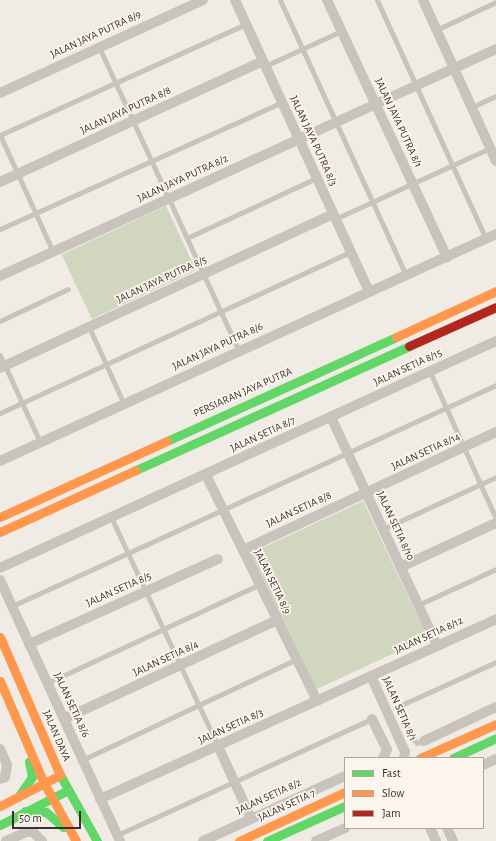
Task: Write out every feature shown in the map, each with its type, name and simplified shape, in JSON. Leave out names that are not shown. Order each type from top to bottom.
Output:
[{"type":"main road","name":"PERSIARAN JAYA PUTRA","points":[[0,517],[496,291]]},
{"type":"main road","points":[[0,532],[496,307]]},
{"type":"main road","name":"JALAN DAYA","points":[[0,637],[60,775],[97,841]]},
{"type":"main road","points":[[0,681],[44,783],[74,837]]},
{"type":"main road","points":[[422,757],[496,724]]},
{"type":"main road","points":[[455,757],[496,738]]},
{"type":"main road","points":[[18,797],[32,777],[27,743]]},
{"type":"main road","points":[[0,806],[60,775]]},
{"type":"main road","points":[[0,825],[68,790]]},
{"type":"main road","name":"JALAN SETIA 7","points":[[239,841],[344,792]]},
{"type":"main road","points":[[267,841],[344,806]]},
{"type":"main road","points":[[25,811],[46,812],[74,837]]},
{"type":"street","name":"JALAN JAYA PUTRA 8/9","points":[[0,93],[99,46],[203,0]]},
{"type":"street","name":"JALAN JAYA PUTRA 8/3","points":[[235,0],[369,291]]},
{"type":"street","name":"JALAN JAYA PUTRA 8/1","points":[[327,0],[447,257]]},
{"type":"street","points":[[423,0],[472,108],[493,147],[496,161]]},
{"type":"street","name":"JALAN JAYA PUTRA 8/2","points":[[0,276],[416,85],[496,50]]},
{"type":"street","name":"JALAN JAYA PUTRA 8/8","points":[[0,182],[134,120],[264,64]]},
{"type":"street","name":"JALAN JAYA PUTRA 8/5","points":[[2,366],[203,274],[334,217]]},
{"type":"street","name":"JALAN JAYA PUTRA 8/6","points":[[0,461],[496,234]]},
{"type":"street","name":"JALAN SETIA 8/15","points":[[331,417],[496,341]]},
{"type":"street","name":"JALAN SETIA 8/10","points":[[331,417],[437,645]]},
{"type":"street","name":"JALAN SETIA 8/7","points":[[206,474],[331,417]]},
{"type":"street","name":"JALAN SETIA 8/14","points":[[366,493],[496,432]]},
{"type":"street","points":[[0,568],[206,474]]},
{"type":"street","name":"JALAN SETIA 8/9","points":[[206,474],[317,700]]},
{"type":"street","name":"JALAN SETIA 8/8","points":[[243,550],[366,493]]},
{"type":"street","points":[[401,567],[496,523]]},
{"type":"street","name":"JALAN SETIA 8/5","points":[[29,644],[218,558]]},
{"type":"street","name":"JALAN SETIA 8/6","points":[[0,580],[118,838]]},
{"type":"street","name":"JALAN SETIA 8/12","points":[[371,676],[496,618]]},
{"type":"street","name":"JALAN SETIA 8/4","points":[[64,720],[277,620]]},
{"type":"street","name":"JALAN SETIA 8/3","points":[[100,799],[371,676]]},
{"type":"street","name":"JALAN SETIA 8/1","points":[[371,676],[405,755]]},
{"type":"street","points":[[424,741],[496,707]]},
{"type":"street","points":[[372,719],[387,750],[384,757]]},
{"type":"street","points":[[218,746],[251,818]]},
{"type":"street","points":[[0,749],[7,765],[5,776],[0,779]]},
{"type":"street","points":[[484,765],[496,759]]},
{"type":"street","name":"JALAN SETIA 8/2","points":[[203,841],[344,776]]},
{"type":"street","points":[[316,841],[344,828]]},
{"type":"street","points":[[430,829],[436,841]]},
{"type":"street","points":[[447,829],[453,841]]},
{"type":"street","points":[[6,841],[26,832],[33,832],[42,841]]},
{"type":"lane","points":[[280,0],[406,275]]},
{"type":"lane","points":[[377,0],[486,239]]},
{"type":"lane","points":[[436,30],[496,2]]},
{"type":"lane","points":[[53,252],[0,135],[246,24]]},
{"type":"lane","points":[[264,64],[342,31]]},
{"type":"lane","points":[[99,46],[239,351]]},
{"type":"lane","points":[[472,108],[496,96]]},
{"type":"lane","points":[[0,229],[151,159],[282,102]]},
{"type":"lane","points":[[334,217],[413,184],[493,147]]},
{"type":"lane","points":[[187,238],[316,178]]},
{"type":"lane","points":[[0,413],[350,252]]},
{"type":"lane","points":[[0,321],[68,290]]},
{"type":"lane","points":[[89,327],[124,404]]},
{"type":"lane","points":[[0,355],[2,366],[22,403],[40,442]]},
{"type":"lane","points":[[430,372],[496,518]]},
{"type":"lane","points":[[12,606],[496,385]]},
{"type":"lane","points":[[383,529],[496,477]]},
{"type":"lane","points":[[111,517],[218,746]]},
{"type":"lane","points":[[418,605],[496,569]]},
{"type":"lane","points":[[47,683],[260,584]]},
{"type":"lane","points":[[82,760],[296,659]]},
{"type":"lane","points":[[424,741],[417,743],[412,738],[399,706],[496,662]]},
{"type":"lane","points":[[118,838],[234,781],[372,719]]},
{"type":"green space","points":[[166,206],[196,270],[92,319],[62,255]]},
{"type":"green space","points":[[363,501],[425,632],[420,641],[315,690],[249,554]]},
{"type":"traffic: fast","points":[[167,441],[396,337]]},
{"type":"traffic: fast","points":[[136,470],[409,346]]},
{"type":"traffic: fast","points":[[455,757],[496,738]]},
{"type":"traffic: fast","points":[[18,797],[32,777],[29,761]]},
{"type":"traffic: fast","points":[[59,773],[97,841]]},
{"type":"traffic: fast","points":[[0,825],[68,790]]},
{"type":"traffic: fast","points":[[267,841],[344,806]]},
{"type":"traffic: fast","points":[[25,811],[46,812],[63,827]]},
{"type":"traffic: slow","points":[[396,337],[496,291]]},
{"type":"traffic: slow","points":[[0,517],[167,441]]},
{"type":"traffic: slow","points":[[0,532],[136,470]]},
{"type":"traffic: slow","points":[[0,637],[59,773]]},
{"type":"traffic: slow","points":[[0,681],[44,783],[76,841]]},
{"type":"traffic: slow","points":[[422,757],[496,724]]},
{"type":"traffic: slow","points":[[0,806],[60,775]]},
{"type":"traffic: slow","points":[[239,841],[344,792]]},
{"type":"traffic: jam","points":[[409,346],[496,307]]}]
